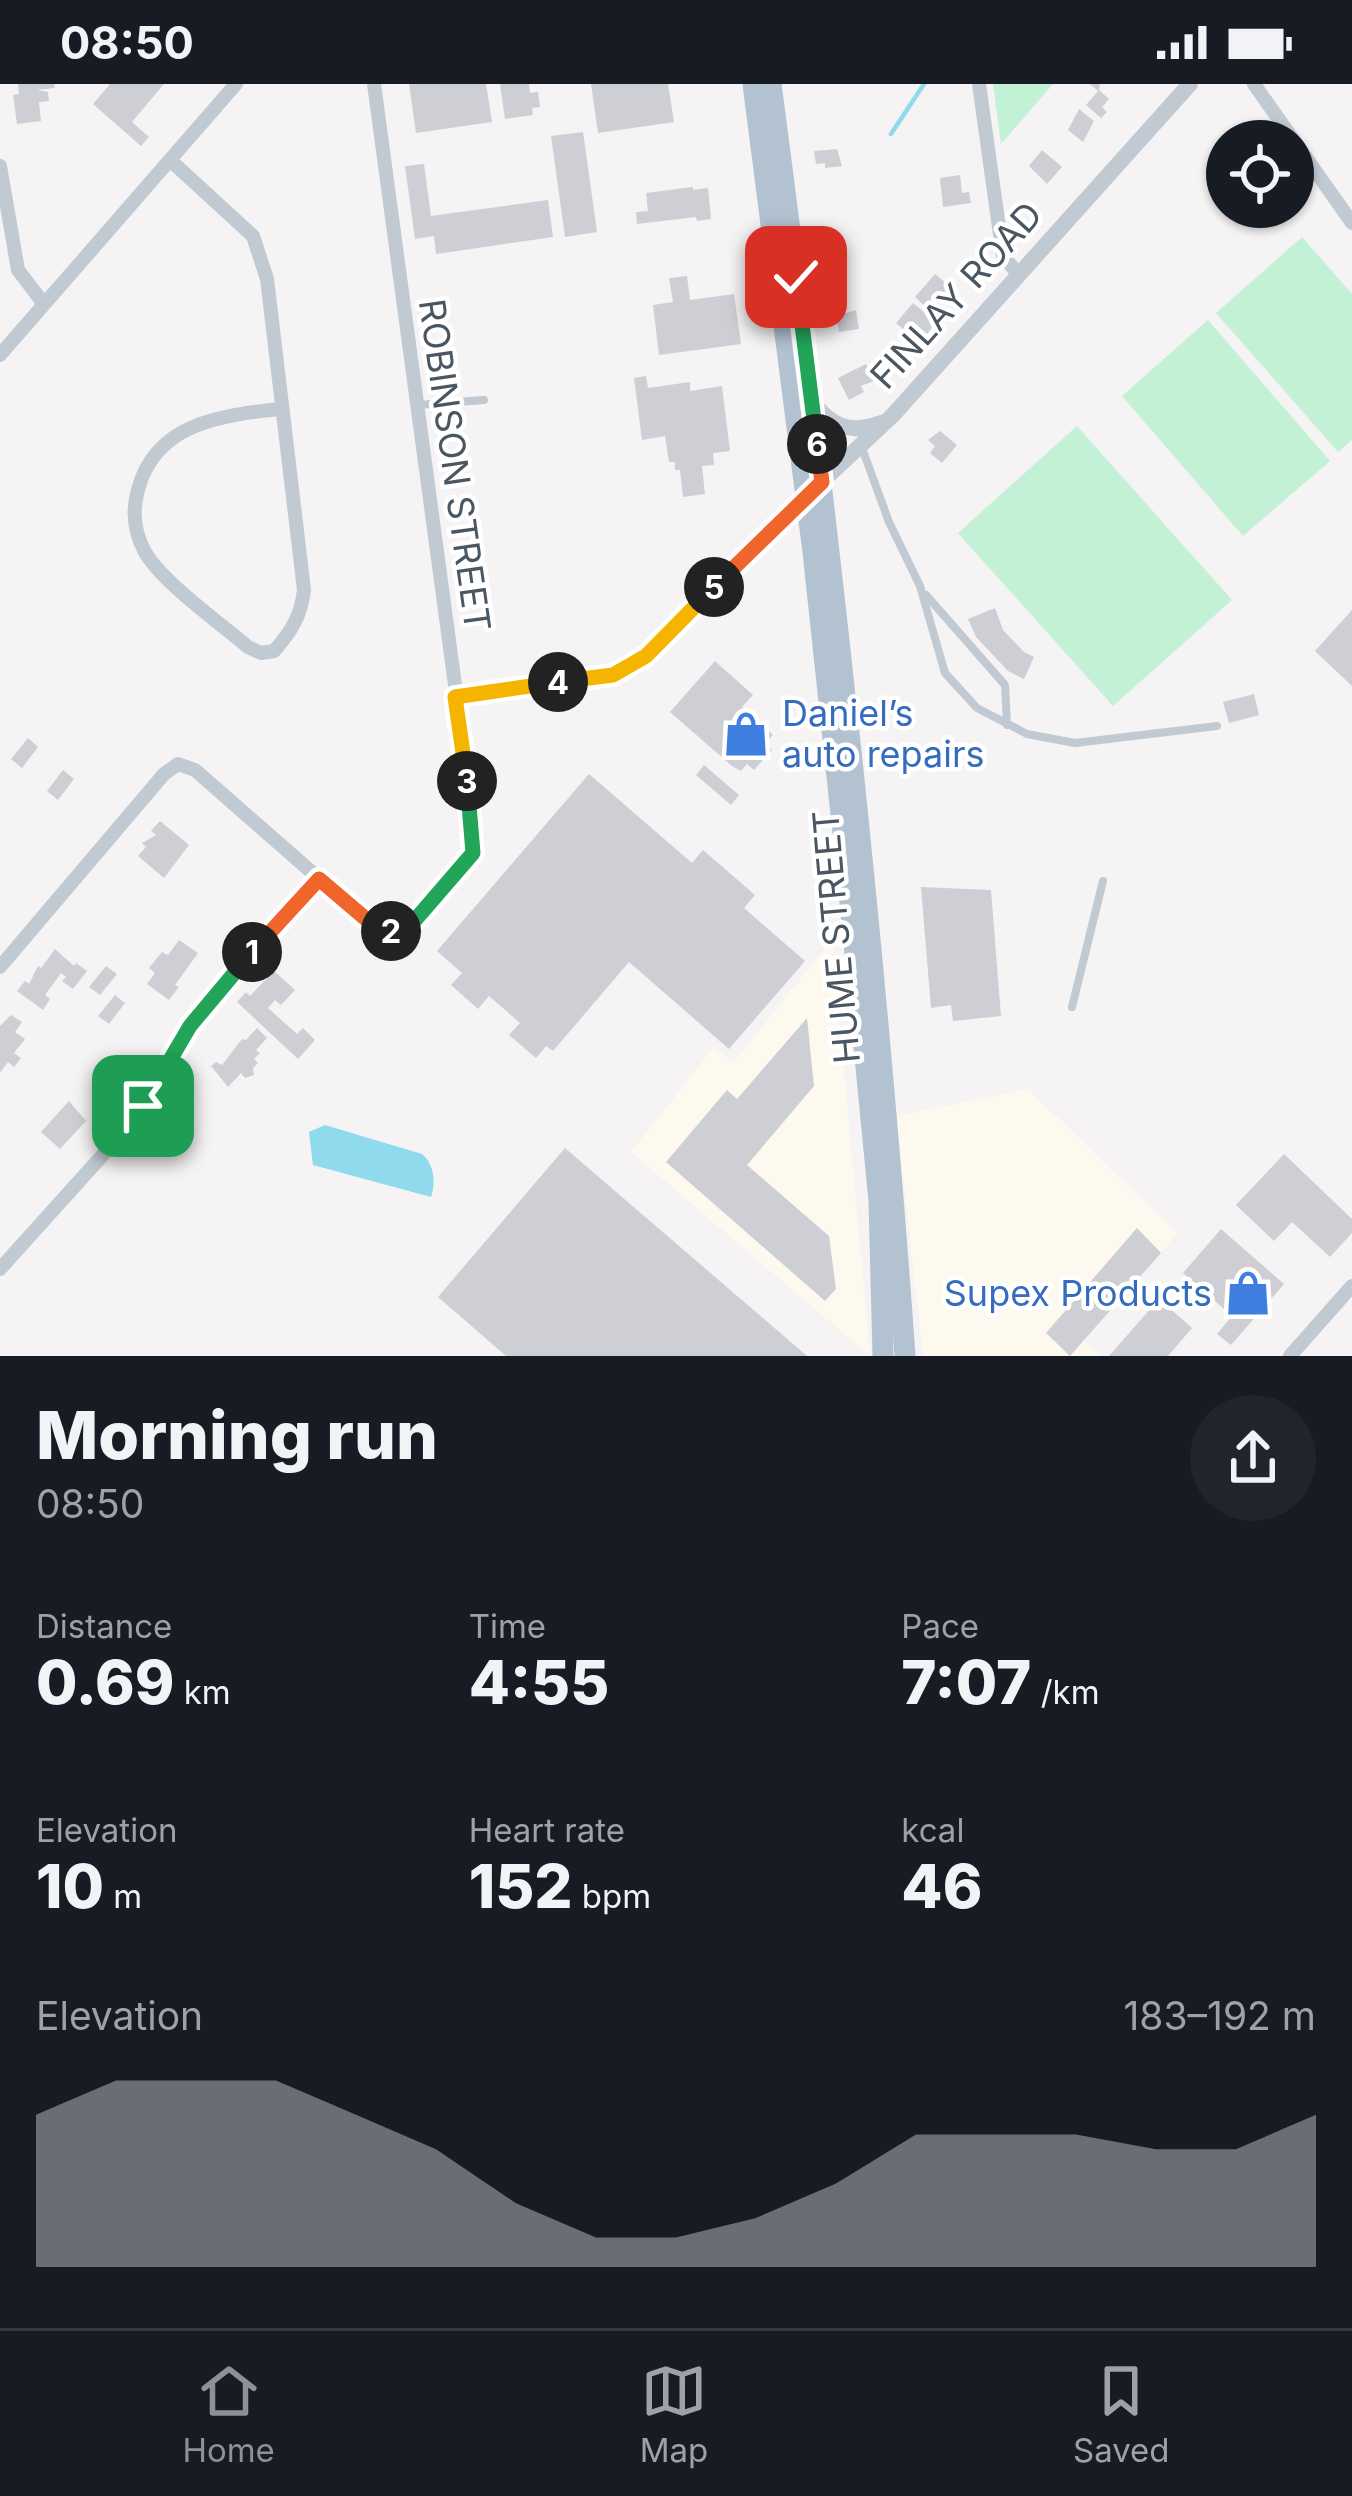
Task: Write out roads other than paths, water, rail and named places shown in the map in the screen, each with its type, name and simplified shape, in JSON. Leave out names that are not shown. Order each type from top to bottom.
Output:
[{"type":"main road","name":"HUME STREET","points":[[753,84],[814,489],[872,955],[905,1356]]},
{"type":"main road","name":"HUME STREET","points":[[771,84],[811,399],[814,489],[879,1201],[883,1356]]},
{"type":"street","points":[[0,355],[236,84]]},
{"type":"street","name":"ROBINSON STREET","points":[[319,879],[373,925],[396,931],[416,919],[473,853],[474,826],[374,84]]},
{"type":"street","points":[[979,84],[1003,256],[1019,274]]},
{"type":"street","name":"FINLAY ROAD","points":[[455,697],[613,675],[646,656],[814,489],[862,448],[1190,84]]},
{"type":"street","points":[[1254,84],[1352,223]]},
{"type":"street","points":[[170,160],[253,236],[267,279],[304,590],[293,628],[274,651],[261,653],[248,647],[153,563],[137,533],[134,505],[150,460],[184,429],[202,421],[280,410]]},
{"type":"street","points":[[0,166],[19,270],[44,304]]},
{"type":"street","points":[[811,399],[821,413],[843,428],[866,429],[893,415]]},
{"type":"street","points":[[0,967],[164,773],[178,764],[195,770],[319,879],[202,1009],[128,1127],[0,1269]]},
{"type":"street","points":[[1290,1356],[1352,1286]]},
{"type":"lane","points":[[417,405],[484,400]]},
{"type":"lane","points":[[862,448],[889,522],[911,562],[945,673],[977,708],[1047,739],[1075,742],[1217,726]]},
{"type":"lane","points":[[921,590],[1005,685],[1007,725]]},
{"type":"lane","points":[[1072,1007],[1103,881]]},
{"type":"water","points":[[325,1125],[422,1154],[433,1174],[431,1197],[313,1165],[309,1132]]},
{"type":"waterway","points":[[891,134],[924,84]]},
{"type":"place","name":"Daniel’s auto repairs","points":[[746,734]]},
{"type":"place","name":"Supex Products","points":[[1248,1293]]}]
